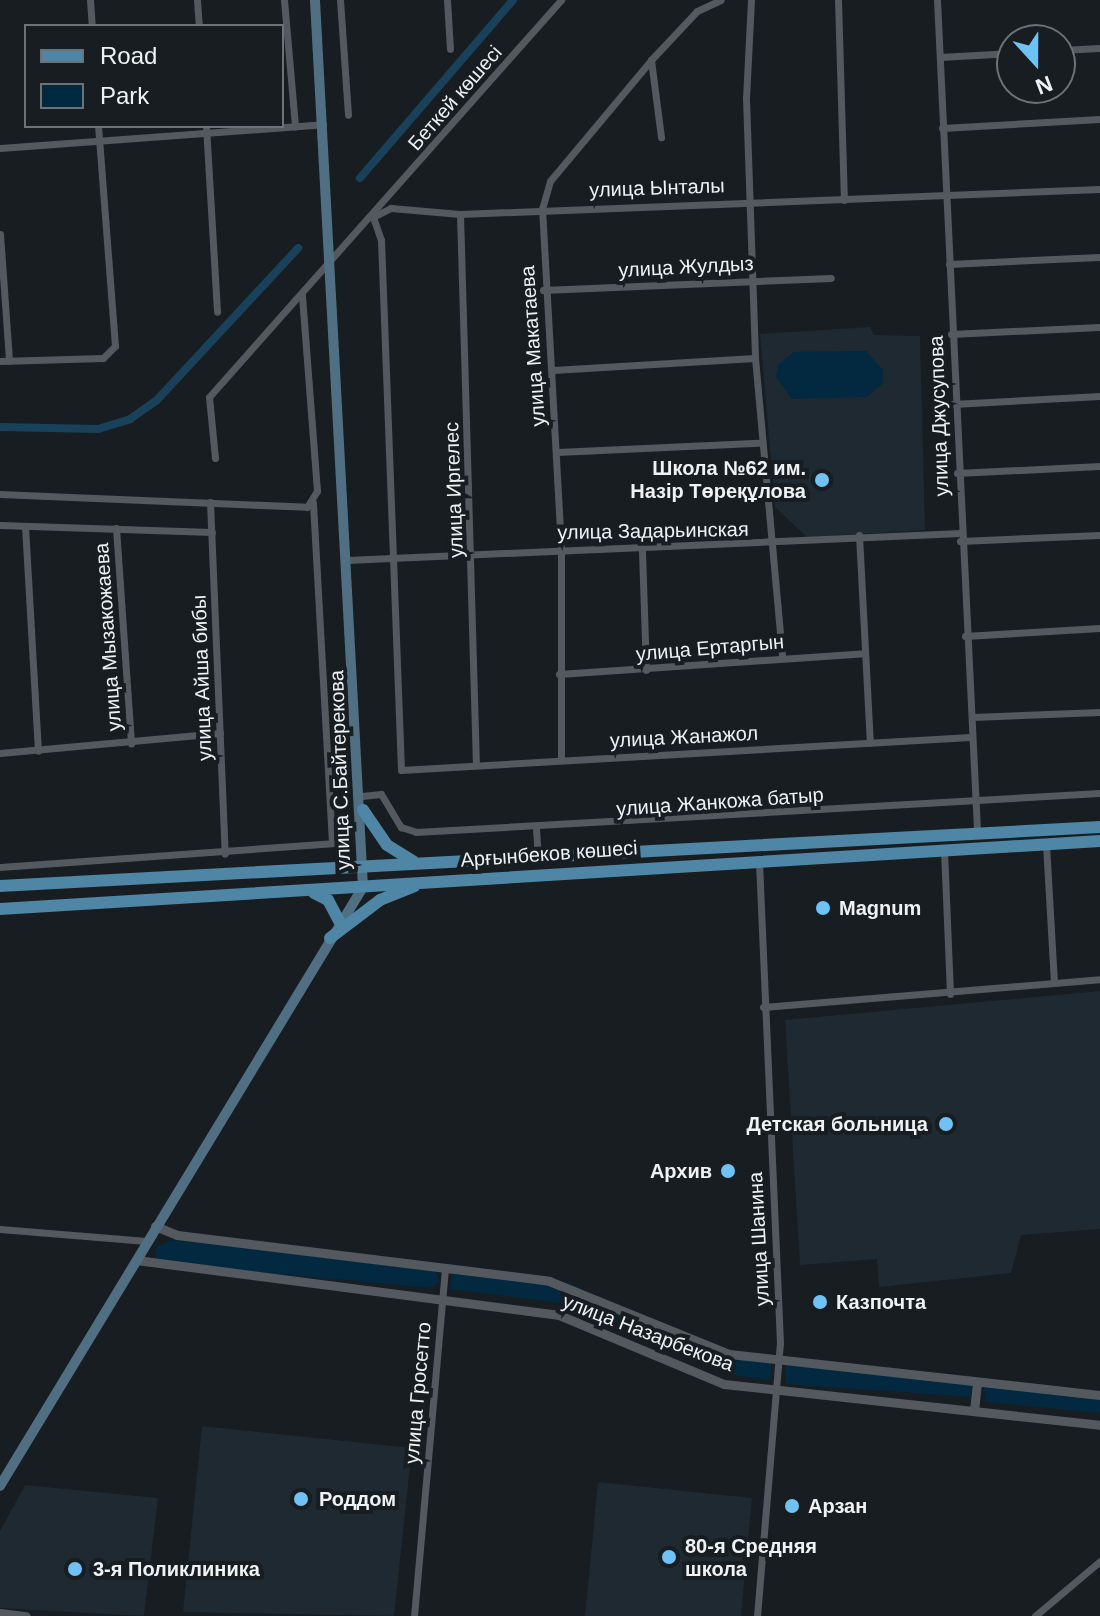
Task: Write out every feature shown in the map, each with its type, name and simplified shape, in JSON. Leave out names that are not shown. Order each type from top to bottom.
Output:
[{"type":"main road","name":"улица С.Байтерекова","points":[[0,1486],[363,887],[363,810],[315,0]]},
{"type":"main road","points":[[363,810],[387,845],[416,862]]},
{"type":"main road","points":[[1064,828],[1100,818]]},
{"type":"main road","name":"Арғынбеков көшесі","points":[[0,886],[977,831],[1100,827]]},
{"type":"main road","name":"Арғынбеков көшесі","points":[[0,909],[759,860],[1046,844],[1100,844]]},
{"type":"main road","points":[[330,938],[380,900],[418,884]]},
{"type":"main road","points":[[307,891],[328,900],[340,923]]},
{"type":"street","points":[[90,0],[92,24]]},
{"type":"street","points":[[197,0],[199,24]]},
{"type":"street","points":[[284,0],[295,127]]},
{"type":"street","points":[[340,0],[348,115]]},
{"type":"street","points":[[447,0],[450,49]]},
{"type":"street","name":"Беткей көшесі","points":[[215,458],[209,397],[302,295],[331,258],[373,217],[561,0]]},
{"type":"street","name":"улица Макатаева","points":[[561,760],[561,548],[553,370],[543,290],[542,209],[550,181],[651,60],[697,11],[721,0]]},
{"type":"street","points":[[751,0],[751,201],[757,280],[755,358],[759,443],[773,543],[782,657]]},
{"type":"street","points":[[838,0],[844,200]]},
{"type":"street","name":"улица Джусупова","points":[[937,0],[953,404],[977,831]]},
{"type":"street","points":[[1076,49],[1100,48]]},
{"type":"street","points":[[940,57],[996,54]]},
{"type":"street","points":[[651,60],[661,137]]},
{"type":"street","points":[[942,128],[1100,119]]},
{"type":"street","points":[[0,148],[207,136],[323,124]]},
{"type":"street","points":[[0,361],[103,358],[115,346],[98,128]]},
{"type":"street","points":[[206,128],[217,312]]},
{"type":"street","name":"улица Ынталы","points":[[373,217],[391,208],[460,214],[1100,189]]},
{"type":"street","name":"улица Иргелес","points":[[460,214],[473,554],[476,765]]},
{"type":"street","points":[[373,217],[381,240],[393,559]]},
{"type":"street","points":[[0,234],[9,361]]},
{"type":"street","points":[[949,264],[1100,257]]},
{"type":"street","name":"улица Жулдыз","points":[[543,290],[831,278]]},
{"type":"street","points":[[0,867],[225,854],[332,843],[302,295]]},
{"type":"street","points":[[951,334],[1100,327]]},
{"type":"street","points":[[553,370],[755,358]]},
{"type":"street","points":[[953,404],[1100,396]]},
{"type":"street","points":[[557,452],[759,443]]},
{"type":"street","points":[[957,473],[1100,466]]},
{"type":"street","points":[[0,494],[313,503]]},
{"type":"street","name":"улица Айша бибы","points":[[210,502],[225,854]]},
{"type":"street","points":[[0,525],[212,532]]},
{"type":"street","points":[[25,526],[38,751]]},
{"type":"street","name":"улица Мызакожаева","points":[[116,528],[131,743]]},
{"type":"street","points":[[859,535],[870,743]]},
{"type":"street","name":"улица Задарьинская","points":[[347,560],[561,548],[642,551],[859,535],[1100,535]]},
{"type":"street","points":[[642,551],[646,670]]},
{"type":"street","name":"улица Жанажол","points":[[393,559],[389,603],[401,770],[970,737]]},
{"type":"street","points":[[965,636],[1100,628]]},
{"type":"street","name":"улица Ертаргын","points":[[559,674],[864,653]]},
{"type":"street","points":[[972,717],[1100,712]]},
{"type":"street","points":[[0,753],[220,733]]},
{"type":"street","name":"улица Жанкожа батыр","points":[[362,796],[381,794],[401,827],[416,832],[536,829],[1100,793]]},
{"type":"street","points":[[536,829],[538,855]]},
{"type":"street","points":[[1046,844],[1054,983]]},
{"type":"street","points":[[944,850],[950,994]]},
{"type":"street","name":"улица Шанина","points":[[757,1616],[778,1360],[759,860]]},
{"type":"street","points":[[763,1007],[950,994],[1100,979]]},
{"type":"street","name":"улица Назарбекова","points":[[155,1226],[177,1235],[569,1286],[729,1354],[1100,1395]]},
{"type":"street","points":[[0,1229],[147,1241]]},
{"type":"street","name":"улица Назарбекова","points":[[136,1260],[559,1315],[724,1384],[1100,1425]]},
{"type":"street","name":"улица Гросетто","points":[[414,1616],[445,1269]]},
{"type":"street","points":[[974,1411],[977,1382]]},
{"type":"street","points":[[1035,1616],[1100,1561]]},
{"type":"street","points":[[0,1613],[26,1616]]},
{"type":"shaded area","points":[[870,327],[874,335],[920,336],[925,530],[807,537],[775,507],[760,334]]},
{"type":"shaded area","name":"Детская больница","points":[[1100,991],[1100,1229],[1021,1235],[1011,1273],[879,1287],[877,1259],[800,1265],[785,1020]]},
{"type":"shaded area","name":"Роддом","points":[[202,1426],[412,1448],[394,1616],[183,1612]]},
{"type":"shaded area","name":"80-я Средняя школа","points":[[598,1482],[752,1498],[741,1616],[585,1616]]},
{"type":"shaded area","name":"3-я Поликлиника","points":[[25,1485],[158,1498],[144,1616],[0,1608],[0,1531]]},
{"type":"green space","points":[[866,351],[883,370],[882,384],[867,397],[792,399],[776,377],[778,365],[794,352]]},
{"type":"green space","points":[[171,1240],[435,1268],[439,1281],[433,1288],[157,1263],[155,1248]]},
{"type":"green space","points":[[452,1271],[568,1283],[726,1354],[772,1359],[770,1380],[726,1374],[561,1303],[450,1289]]},
{"type":"green space","points":[[785,1363],[972,1382],[971,1397],[786,1384]]},
{"type":"green space","points":[[983,1385],[1100,1391],[1100,1413],[986,1402]]},
{"type":"waterway","points":[[360,178],[513,0]]},
{"type":"waterway","points":[[0,427],[98,429],[130,419],[156,401],[298,248]]},
{"type":"place","name":"Школа №62 им. Назір Төреқұлова","points":[[822,480]]},
{"type":"place","name":"Magnum","points":[[823,908]]},
{"type":"place","name":"Детская больница","points":[[946,1124]]},
{"type":"place","name":"Архив","points":[[728,1171]]},
{"type":"place","name":"Казпочта","points":[[820,1302]]},
{"type":"place","name":"Роддом","points":[[301,1499]]},
{"type":"place","name":"Арзан","points":[[792,1506]]},
{"type":"place","name":"80-я Средняя школа","points":[[669,1557]]},
{"type":"place","name":"3-я Поликлиника","points":[[75,1569]]}]
